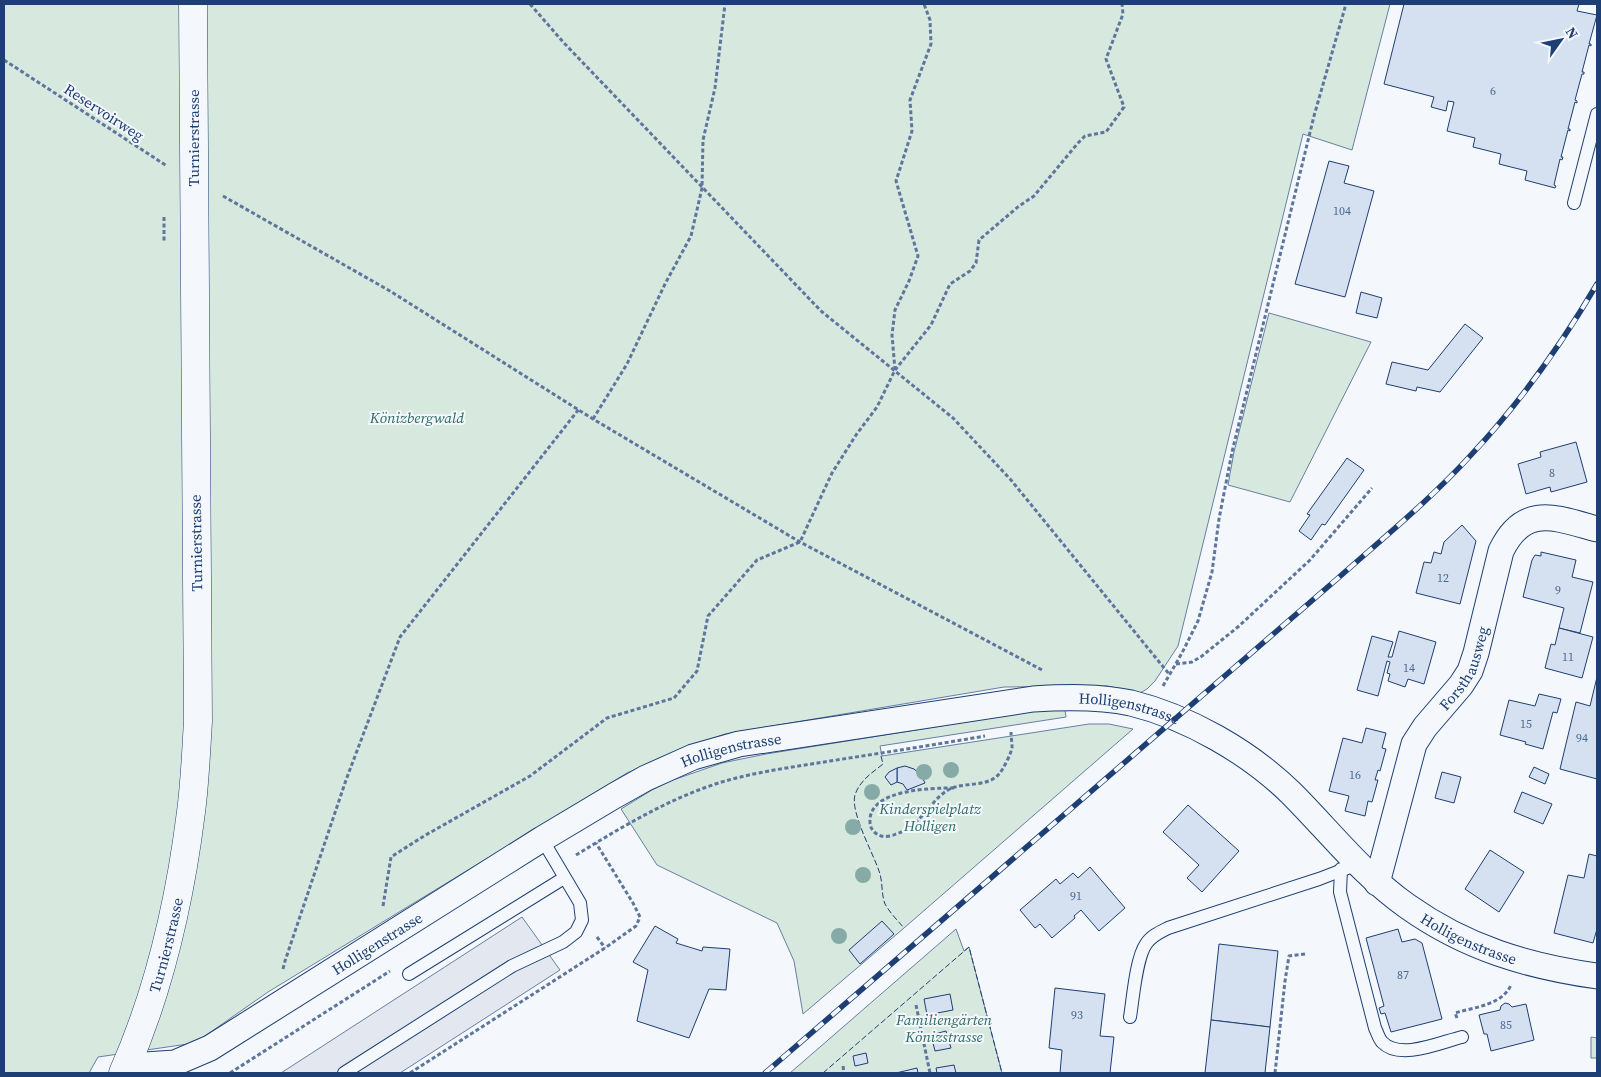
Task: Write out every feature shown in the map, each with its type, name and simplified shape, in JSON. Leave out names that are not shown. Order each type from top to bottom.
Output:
[{"type":"main road","name":"Turnierstrasse","points":[[126,1067],[154,990],[177,900],[189,826],[198,721],[193,4]]},
{"type":"street","name":"Forsthausweg","points":[[1377,883],[1414,744],[1425,727],[1461,685],[1470,671],[1501,551],[1506,541],[1517,528],[1542,517],[1561,519],[1597,529]]},
{"type":"street","name":"Holligenstrasse","points":[[126,1067],[175,1064],[210,1048],[542,839],[646,778],[693,757],[763,740],[1033,699],[1075,697],[1130,703],[1176,718],[1243,753],[1268,772],[1290,792],[1350,867],[1377,883],[1408,907],[1465,940],[1504,956],[1544,967],[1597,976]]},
{"type":"lane","points":[[1574,203],[1597,114]]},
{"type":"lane","points":[[344,1073],[512,966],[563,942],[576,932],[582,920],[580,903],[542,839]]},
{"type":"lane","points":[[1130,1017],[1140,956],[1146,943],[1156,934],[1168,928],[1350,867]]},
{"type":"lane","points":[[1350,867],[1340,892],[1375,1028],[1382,1043],[1397,1051],[1416,1050],[1462,1037]]},
{"type":"lane","points":[[409,974],[564,878]]},
{"type":"path","points":[[530,4],[564,44],[821,311],[953,418],[1011,480],[1169,674]]},
{"type":"path","points":[[594,419],[627,364],[665,284],[691,236],[702,188],[703,140],[715,88],[724,4]]},
{"type":"path","points":[[895,370],[892,335],[895,310],[909,281],[918,256],[896,181],[912,131],[910,100],[932,44],[930,20],[924,4]]},
{"type":"path","points":[[383,910],[391,857],[424,836],[530,776],[607,718],[674,698],[697,671],[708,616],[757,560],[800,542],[832,473],[877,406],[895,370],[931,325],[950,284],[970,270],[976,263],[979,240],[1019,206],[1034,196],[1085,136],[1106,132],[1124,107],[1106,59],[1123,14],[1122,4]]},
{"type":"path","points":[[1151,709],[1198,621],[1212,572],[1219,518],[1232,452],[1314,116],[1346,4]]},
{"type":"path","name":"Reservoirweg","points":[[4,60],[165,165],[390,291],[594,419],[800,542],[1036,666],[1075,697]]},
{"type":"path","points":[[278,1005],[285,961],[346,780],[400,637],[580,409]]},
{"type":"path","points":[[1176,664],[1192,662],[1202,656],[1239,626],[1310,560],[1372,488]]},
{"type":"path","points":[[954,788],[940,797],[913,826],[902,832],[884,836],[876,833],[870,827],[872,813],[878,804],[886,798],[908,792],[954,788],[989,781],[994,778],[999,774],[1012,749],[1011,732],[1020,730]]},
{"type":"path","points":[[596,843],[630,822],[667,804],[703,788],[747,775],[992,735]]},
{"type":"path","points":[[1275,1073],[1289,956],[1306,954]]},
{"type":"path","points":[[1462,1037],[1455,1013],[1497,1000]]},
{"type":"path","points":[[916,1005],[930,1073]]},
{"type":"path","points":[[230,1073],[254,1058]]},
{"type":"path","points":[[843,1066],[844,1073]]},
{"type":"green space","name":"Könizbergwald","points":[[4,4],[1390,4],[1352,150],[1303,134],[1178,646],[1155,681],[1147,689],[1140,693],[1107,686],[1004,687],[725,734],[685,748],[627,773],[268,992],[195,1043],[98,1057],[89,1073],[4,1073]]},
{"type":"green space","points":[[1269,313],[1371,342],[1290,502],[1228,485],[1234,452]]},
{"type":"green space","name":"Kinderspielplatz Holligen","points":[[1065,710],[1066,717],[880,746],[882,756],[1089,724],[1109,724],[1133,729],[803,1014],[794,961],[777,923],[657,865],[621,809],[673,780],[722,763],[766,754],[1034,711]]},
{"type":"green space","name":"Familiengärten Könizstrasse","points":[[956,929],[964,951],[969,947],[1002,1073],[790,1073]]},
{"type":"green space","points":[[1591,1037],[1597,1038],[1597,1058],[1591,1058]]},
{"type":"shaded area","points":[[522,917],[560,970],[400,1073],[281,1073]]},
{"type":"building","points":[[1404,4],[1579,4],[1577,11],[1597,15],[1589,44],[1591,46],[1589,45],[1582,72],[1584,74],[1582,74],[1575,100],[1577,103],[1575,102],[1568,129],[1570,131],[1568,130],[1561,157],[1563,157],[1562,160],[1560,159],[1555,188],[1525,180],[1527,171],[1499,164],[1501,154],[1473,147],[1475,138],[1447,131],[1454,102],[1448,101],[1446,111],[1431,107],[1434,97],[1384,84]]},
{"type":"building","points":[[1329,161],[1349,166],[1344,183],[1374,191],[1345,297],[1295,284]]},
{"type":"building","points":[[1361,292],[1382,298],[1377,318],[1356,313]]},
{"type":"building","points":[[1465,324],[1483,338],[1440,392],[1417,387],[1416,391],[1386,384],[1392,362],[1428,370]]},
{"type":"building","points":[[1576,442],[1587,482],[1551,492],[1550,487],[1526,494],[1518,464],[1541,457],[1540,452]]},
{"type":"building","points":[[1347,458],[1364,470],[1325,525],[1322,524],[1311,540],[1299,531],[1310,515],[1307,514]]},
{"type":"building","points":[[1462,525],[1476,541],[1460,604],[1416,593],[1424,562],[1431,563],[1434,552],[1441,554],[1444,542]]},
{"type":"building","points":[[1541,552],[1576,560],[1572,577],[1593,582],[1580,633],[1559,628],[1564,608],[1523,597],[1532,560],[1535,555],[1541,556]]},
{"type":"building","points":[[1559,628],[1593,637],[1582,678],[1545,668],[1551,644],[1555,645]]},
{"type":"building","points":[[1399,631],[1436,642],[1424,684],[1408,679],[1405,687],[1388,681],[1390,674],[1387,673],[1390,662],[1387,661],[1378,696],[1357,690],[1372,636],[1393,642],[1388,657],[1392,657]]},
{"type":"building","points":[[1597,677],[1597,779],[1560,769],[1576,702],[1590,706]]},
{"type":"building","points":[[1539,694],[1561,699],[1557,713],[1553,712],[1543,749],[1500,735],[1509,700],[1535,706]]},
{"type":"building","points":[[1366,728],[1386,733],[1382,748],[1386,749],[1380,771],[1378,770],[1375,780],[1378,780],[1372,802],[1368,801],[1365,816],[1345,811],[1349,796],[1329,791],[1343,738],[1362,743]]},
{"type":"building","points":[[905,766],[914,769],[921,775],[925,783],[907,790],[903,784],[897,782],[897,768]]},
{"type":"building","points":[[1534,767],[1549,774],[1545,784],[1529,777]]},
{"type":"building","points":[[897,768],[897,782],[891,785],[885,777],[889,772]]},
{"type":"building","points":[[1442,772],[1461,777],[1454,803],[1435,798]]},
{"type":"building","points":[[1522,792],[1552,804],[1543,824],[1514,812]]},
{"type":"building","points":[[1188,805],[1239,851],[1202,892],[1187,878],[1199,865],[1163,832]]},
{"type":"building","points":[[1490,850],[1524,872],[1499,912],[1465,889]]},
{"type":"building","points":[[1589,854],[1597,856],[1597,929],[1593,943],[1554,933],[1568,875],[1584,878]]},
{"type":"building","points":[[1090,867],[1125,908],[1099,931],[1081,910],[1074,916],[1075,918],[1052,938],[1040,924],[1035,928],[1020,910],[1056,879],[1060,884],[1073,873],[1078,878]]},
{"type":"building","points":[[882,921],[894,934],[860,964],[849,950]]},
{"type":"building","points":[[655,926],[678,939],[676,943],[702,951],[703,947],[730,949],[726,990],[709,989],[689,1038],[637,1021],[648,970],[633,962]]},
{"type":"building","points":[[1398,929],[1402,942],[1415,939],[1422,943],[1442,1019],[1391,1032],[1385,1013],[1381,1014],[1379,1008],[1384,1006],[1366,938]]},
{"type":"building","points":[[1219,944],[1278,951],[1270,1027],[1211,1020]]},
{"type":"building","points":[[1055,988],[1105,994],[1100,1036],[1114,1037],[1110,1073],[1060,1073],[1062,1050],[1049,1048]]},
{"type":"building","points":[[950,994],[953,1010],[927,1015],[924,999]]},
{"type":"building","points":[[1505,1003],[1512,1007],[1526,1004],[1534,1040],[1491,1051],[1487,1034],[1484,1034],[1479,1015],[1500,1010],[1501,1006]]},
{"type":"building","points":[[1211,1020],[1270,1027],[1265,1073],[1205,1073]]},
{"type":"building","points":[[946,1031],[951,1048],[935,1051],[931,1035]]},
{"type":"building","points":[[866,1053],[868,1063],[855,1066],[853,1056]]},
{"type":"building","points":[[954,1065],[956,1073],[937,1073],[936,1068]]},
{"type":"building","points":[[917,1068],[918,1073],[896,1073]]},
{"type":"railway","points":[[765,1073],[1337,579],[1439,488],[1489,435],[1523,394],[1569,329],[1597,284]]},
{"type":"fence","points":[[881,756],[883,764],[860,785],[854,802],[859,822],[880,875],[885,904],[904,928]]},
{"type":"fence","points":[[823,1073],[969,947],[1002,1073]]}]
